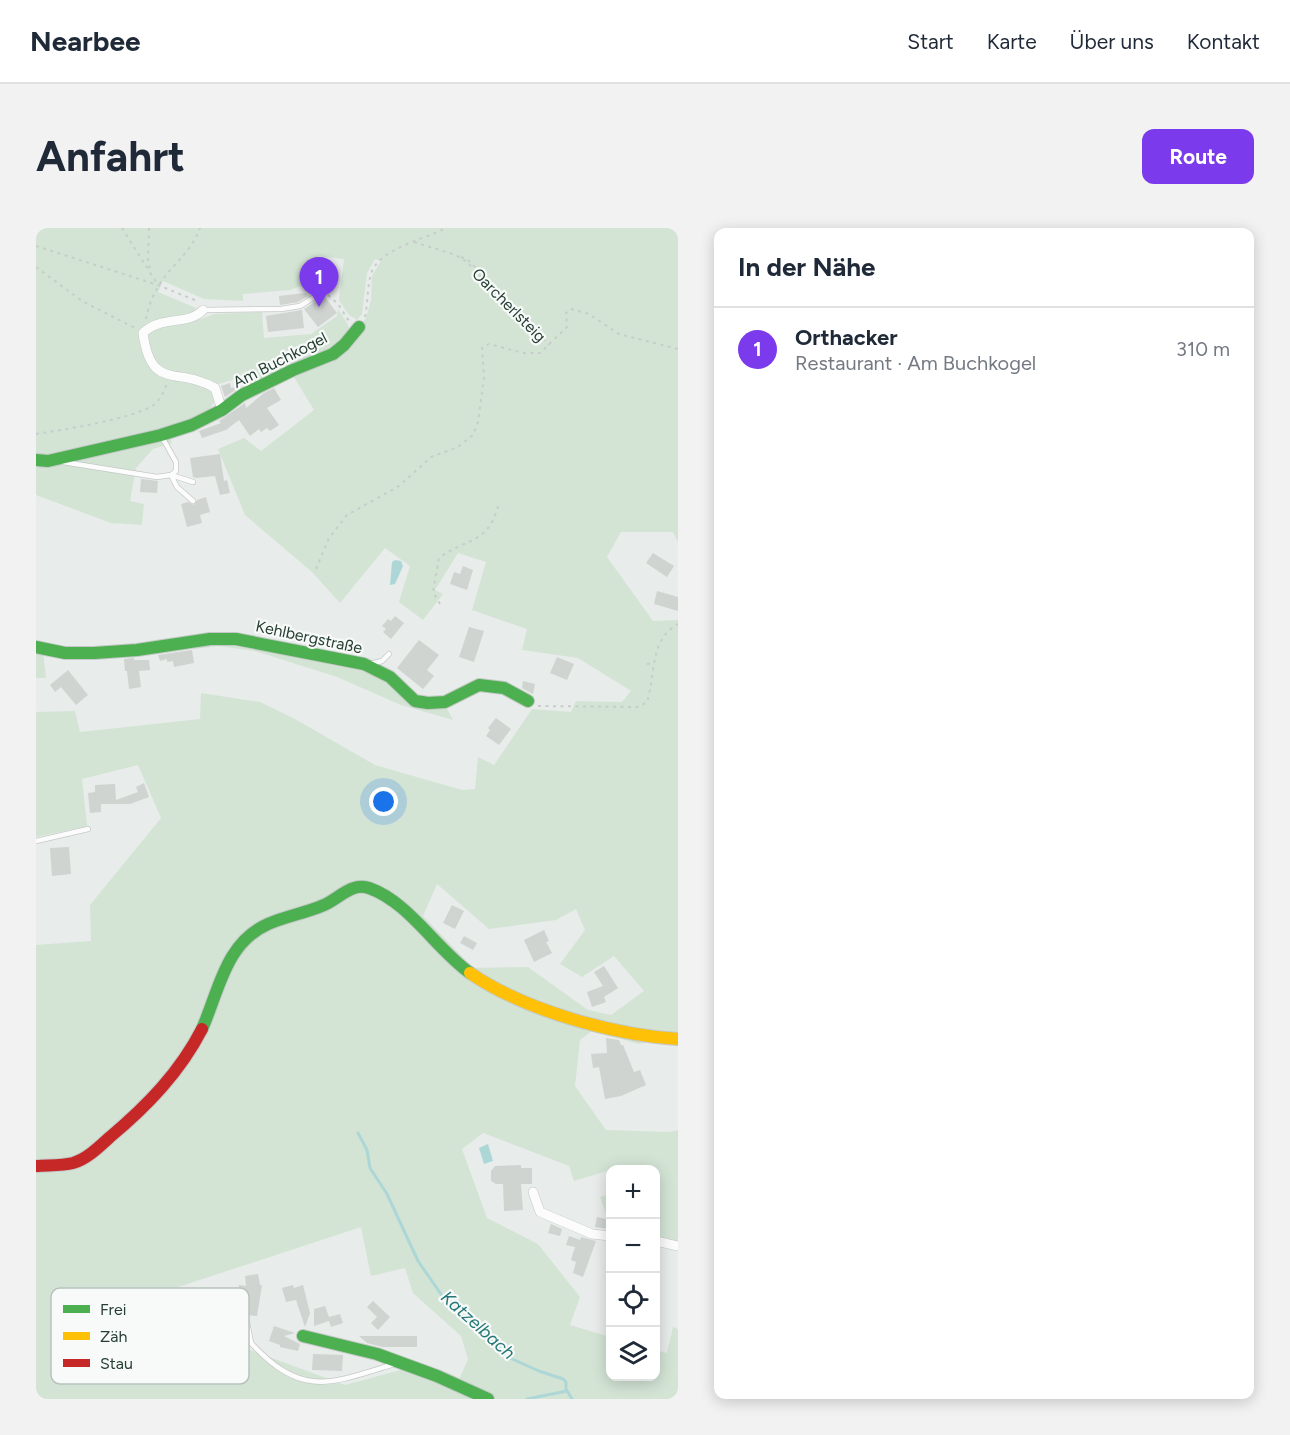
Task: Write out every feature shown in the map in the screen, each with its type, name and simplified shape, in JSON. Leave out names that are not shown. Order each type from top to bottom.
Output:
[{"type":"street","points":[[203,310],[189,318],[160,322],[149,327],[143,333],[145,352],[151,364],[171,376],[193,378],[215,388],[222,410]]},
{"type":"street","name":"Am Buchkogel","points":[[42,460],[161,435],[192,425],[222,410],[242,395],[293,370],[333,354],[357,329]]},
{"type":"street","name":"Kehlbergstraße","points":[[36,647],[64,653],[94,653],[137,650],[210,639],[236,639],[364,664],[390,677],[415,701],[445,702],[479,685],[504,688],[528,700]]},
{"type":"street","points":[[36,1166],[73,1163],[89,1155],[174,1076],[201,1032],[225,967],[238,944],[262,927],[311,911],[357,887],[368,887],[381,895],[408,916],[476,978],[502,992],[537,1006],[595,1024],[663,1040],[678,1039]]},
{"type":"street","points":[[533,1192],[540,1212],[592,1234],[606,1236]]},
{"type":"street","points":[[660,1243],[678,1246]]},
{"type":"street","points":[[303,1336],[377,1354],[488,1399]]},
{"type":"lane","points":[[203,310],[291,308],[300,306],[324,291]]},
{"type":"lane","points":[[161,435],[176,462],[176,471],[171,475]]},
{"type":"lane","points":[[42,460],[158,477],[171,475],[193,482]]},
{"type":"lane","points":[[171,475],[177,487],[193,501]]},
{"type":"lane","points":[[364,664],[382,661],[389,654]]},
{"type":"lane","points":[[36,841],[88,829]]},
{"type":"lane","points":[[249,1336],[250,1343],[285,1373],[297,1378],[327,1382],[342,1380],[400,1363]]},
{"type":"path","points":[[122,228],[158,285]]},
{"type":"path","points":[[150,228],[148,259],[150,272]]},
{"type":"path","points":[[36,267],[82,301],[143,333],[149,306],[158,285],[194,244],[200,228]]},
{"type":"path","points":[[324,291],[338,304],[357,329],[364,318],[367,306],[371,271],[379,260],[389,253],[446,228]]},
{"type":"path","name":"Oarcherlsteig","points":[[414,242],[456,255],[467,262],[549,345]]},
{"type":"path","points":[[36,246],[192,298],[203,305],[203,310]]},
{"type":"path","points":[[316,569],[329,538],[347,515],[399,486],[431,458],[458,447],[473,435],[478,422],[484,377],[482,348],[489,344],[531,354],[540,353],[567,327],[566,313],[571,309],[589,314],[620,334],[678,349]]},
{"type":"path","points":[[36,434],[68,429],[142,411],[155,403],[162,395],[171,376]]},
{"type":"path","points":[[441,604],[433,592],[439,558],[450,550],[481,538],[496,518],[500,502]]},
{"type":"path","points":[[528,700],[537,706],[638,707],[647,702],[651,691],[658,643],[672,627],[678,624]]},
{"type":"path","points":[[647,664],[654,663]]},
{"type":"green space","points":[[36,228],[678,228],[678,542],[673,532],[621,532],[607,557],[653,621],[678,620],[678,1038],[638,1044],[593,1030],[580,1040],[575,1086],[606,1130],[671,1132],[678,1130],[678,1241],[660,1237],[660,1165],[606,1165],[606,1171],[574,1181],[569,1166],[483,1133],[462,1149],[487,1218],[538,1244],[580,1297],[570,1325],[606,1336],[606,1381],[660,1381],[660,1351],[667,1353],[673,1327],[678,1329],[678,1399],[36,1399],[36,945],[91,941],[90,905],[161,818],[138,765],[82,779],[87,826],[36,837],[36,712],[75,711],[80,732],[200,719],[201,693],[260,702],[295,719],[375,765],[462,790],[475,789],[478,757],[494,765],[532,709],[571,712],[576,701],[622,702],[631,691],[578,658],[522,650],[527,629],[472,610],[486,562],[458,553],[435,590],[443,594],[423,620],[399,602],[410,566],[385,548],[340,603],[312,572],[245,515],[218,449],[244,438],[261,451],[314,410],[292,374],[351,343],[366,318],[371,300],[372,276],[381,261],[375,259],[367,273],[362,314],[357,320],[349,315],[339,300],[344,259],[319,256],[314,281],[290,290],[243,294],[243,301],[204,299],[163,281],[158,292],[196,308],[192,314],[169,317],[168,325],[196,321],[214,314],[262,312],[264,338],[311,334],[337,316],[338,309],[349,330],[345,338],[321,354],[247,387],[243,377],[218,384],[212,391],[214,403],[205,414],[169,436],[172,443],[153,449],[136,468],[130,501],[144,504],[142,525],[111,523],[36,495]],"holes":[[[437,884],[489,929],[556,920],[576,909],[585,930],[560,964],[582,977],[614,956],[644,991],[611,1015],[588,1010],[528,967],[473,968],[423,916]]]},
{"type":"green space","points":[[219,641],[364,669],[389,681],[405,699],[445,705],[453,720],[401,705],[337,677],[255,651],[218,646],[196,649],[194,643]]},
{"type":"green space","points":[[36,649],[43,651],[46,678],[36,678]]},
{"type":"green space","points":[[606,1195],[606,1213],[600,1197]]},
{"type":"water","points":[[401,561],[403,566],[395,584],[390,585],[392,562]]},
{"type":"water","points":[[488,1144],[493,1161],[484,1164],[479,1148]]},
{"type":"building","points":[[305,293],[308,296],[298,302],[280,305],[279,296]]},
{"type":"building","points":[[324,296],[337,313],[318,327],[304,309]]},
{"type":"building","points":[[302,310],[304,328],[268,332],[266,316]]},
{"type":"building","points":[[230,383],[231,388],[240,387],[225,397],[221,386]]},
{"type":"building","points":[[274,388],[281,400],[267,408],[279,425],[270,431],[267,428],[261,432],[259,429],[250,436],[239,420],[226,430],[202,438],[199,431],[221,423],[219,421],[245,403],[246,408]]},
{"type":"building","points":[[220,454],[224,481],[227,480],[230,493],[220,495],[215,476],[193,477],[190,458]]},
{"type":"building","points":[[141,479],[158,481],[157,493],[140,492]]},
{"type":"building","points":[[206,497],[210,512],[200,515],[202,523],[187,527],[181,504],[188,502],[194,505],[197,500]]},
{"type":"building","points":[[653,553],[674,566],[667,577],[646,563]]},
{"type":"building","points":[[463,566],[473,570],[467,590],[450,584],[454,572],[460,574]]},
{"type":"building","points":[[657,591],[678,597],[678,611],[654,604]]},
{"type":"building","points":[[395,616],[404,623],[391,639],[383,632],[386,629],[382,626],[388,619],[391,621]]},
{"type":"building","points":[[469,627],[484,631],[474,662],[459,657]]},
{"type":"building","points":[[419,640],[439,655],[427,670],[434,676],[423,689],[397,668]]},
{"type":"building","points":[[192,650],[194,663],[174,667],[173,661],[167,662],[167,659],[160,661],[158,655]]},
{"type":"building","points":[[557,657],[574,664],[567,680],[550,673]]},
{"type":"building","points":[[134,658],[134,660],[149,660],[150,670],[139,671],[141,687],[129,689],[124,659]]},
{"type":"building","points":[[68,670],[88,695],[76,705],[61,687],[55,692],[50,685]]},
{"type":"building","points":[[523,681],[535,684],[533,694],[522,688]]},
{"type":"building","points":[[496,718],[511,729],[499,745],[486,736],[490,730],[488,728]]},
{"type":"building","points":[[144,783],[149,797],[130,804],[101,804],[101,812],[90,813],[88,793],[95,792],[95,785],[115,784],[116,800],[138,792],[136,787]]},
{"type":"building","points":[[69,847],[71,874],[52,876],[50,848]]},
{"type":"building","points":[[452,905],[464,911],[455,929],[443,923]]},
{"type":"building","points":[[544,930],[549,941],[546,942],[552,953],[534,962],[524,940]]},
{"type":"building","points":[[464,936],[477,943],[473,950],[460,943]]},
{"type":"building","points":[[604,966],[618,988],[604,997],[606,1002],[592,1007],[587,992],[603,986],[594,972]]},
{"type":"building","points":[[606,1038],[619,1040],[634,1072],[640,1070],[646,1085],[621,1096],[605,1099],[599,1067],[593,1068],[591,1054],[607,1053]]},
{"type":"building","points":[[521,1165],[521,1168],[532,1168],[532,1184],[521,1184],[523,1210],[504,1211],[503,1184],[491,1181],[491,1171],[495,1166]]},
{"type":"building","points":[[597,1217],[606,1219],[606,1228],[595,1227]]},
{"type":"building","points":[[551,1224],[562,1229],[560,1236],[548,1233]]},
{"type":"building","points":[[569,1236],[580,1240],[581,1237],[596,1241],[583,1277],[573,1273],[576,1262],[571,1260],[575,1247],[566,1245]]},
{"type":"building","points":[[258,1274],[260,1285],[262,1285],[257,1316],[249,1315],[249,1288],[239,1288],[239,1285],[246,1286],[245,1276]]},
{"type":"building","points":[[293,1285],[294,1288],[303,1285],[310,1313],[305,1327],[296,1300],[286,1302],[282,1288]]},
{"type":"building","points":[[373,1301],[390,1317],[378,1330],[371,1323],[377,1317],[367,1307]]},
{"type":"building","points":[[325,1306],[329,1317],[340,1314],[343,1323],[331,1327],[329,1321],[314,1326],[314,1309]]},
{"type":"building","points":[[274,1326],[295,1333],[284,1336],[300,1344],[298,1351],[280,1347],[269,1341]]},
{"type":"building","points":[[359,1336],[417,1336],[417,1347],[383,1347],[367,1343]]},
{"type":"building","points":[[313,1354],[343,1355],[342,1371],[312,1370]]},
{"type":"waterway","name":"Katzelbach","points":[[358,1133],[367,1150],[370,1168],[387,1194],[418,1261],[443,1297],[466,1321],[483,1332],[510,1358],[563,1379],[572,1399]]},
{"type":"waterway","points":[[527,1399],[567,1391]]},
{"type":"traffic: fast","points":[[36,460],[48,461],[161,435],[192,425],[222,410],[242,395],[293,370],[333,354],[359,327]]},
{"type":"traffic: fast","points":[[36,647],[65,653],[94,653],[137,650],[210,639],[236,639],[364,664],[390,677],[415,701],[445,702],[479,685],[504,688],[528,701]]},
{"type":"traffic: fast","points":[[202,1029],[225,969],[242,943],[254,932],[275,921],[324,905],[357,887],[369,888],[397,904],[470,973]]},
{"type":"traffic: fast","points":[[303,1336],[377,1354],[437,1376],[488,1399]]},
{"type":"traffic: slow","points":[[470,973],[516,998],[570,1018],[626,1032],[678,1039]]},
{"type":"traffic: jam","points":[[36,1166],[73,1163],[97,1149],[162,1088],[184,1060],[202,1029]]},
{"type":"place","name":"Orthacker","points":[[319,307]]}]
